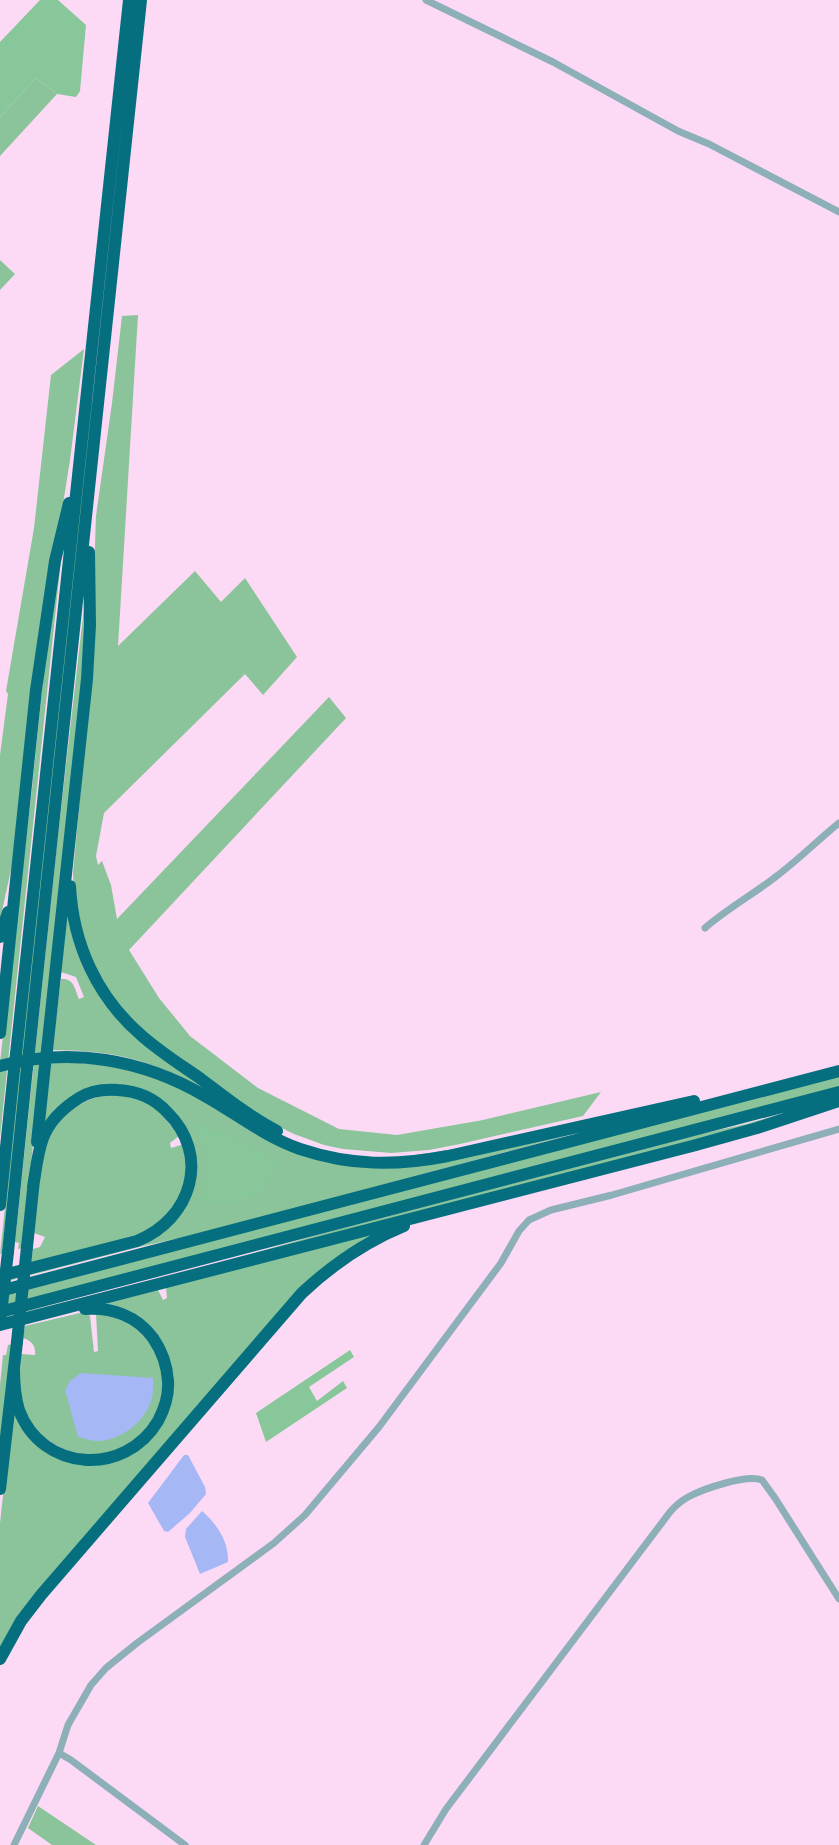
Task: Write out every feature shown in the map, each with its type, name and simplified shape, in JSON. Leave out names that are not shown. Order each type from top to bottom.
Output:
[{"type":"highway","points":[[129,0],[79,467],[22,1053],[27,1068],[0,1324],[756,1128],[839,1101]]},
{"type":"highway","points":[[0,1205],[14,1070],[22,1053],[88,497],[141,0]]},
{"type":"highway","points":[[0,1033],[36,690],[50,588],[59,541],[79,467]]},
{"type":"highway","points":[[0,1489],[89,648],[88,497]]},
{"type":"highway","points":[[69,840],[70,899],[79,943],[88,966],[123,1018],[152,1044],[272,1128],[324,1151],[361,1162]]},
{"type":"highway","points":[[0,937],[17,867]]},
{"type":"highway","points":[[0,1066],[24,1060],[55,1057],[87,1057],[126,1063],[178,1081],[250,1125],[283,1142],[316,1154],[361,1162],[392,1164],[439,1158],[744,1090],[774,1088]]},
{"type":"highway","points":[[0,1291],[839,1071]]},
{"type":"highway","points":[[0,1276],[137,1241],[158,1230],[175,1215],[185,1196],[191,1175],[188,1147],[177,1123],[151,1099],[125,1090],[102,1090],[82,1096],[65,1107],[48,1126],[40,1150],[33,1187]]},
{"type":"highway","points":[[0,1312],[839,1092]]},
{"type":"highway","points":[[0,1659],[17,1628],[41,1595],[302,1293],[327,1270],[366,1244],[399,1228],[446,1210]]},
{"type":"highway","points":[[14,1369],[17,1402],[28,1427],[45,1445],[66,1456],[91,1460],[107,1458],[131,1449],[153,1428],[164,1408],[168,1388],[167,1368],[161,1352],[146,1329],[113,1310],[51,1312]]},
{"type":"street","points":[[426,0],[562,66],[663,123],[709,144],[839,212]]},
{"type":"street","points":[[705,928],[724,911],[776,876],[839,823]]},
{"type":"street","points":[[14,1845],[58,1753],[68,1725],[91,1685],[106,1668],[137,1643],[274,1543],[305,1515],[386,1418],[501,1263],[519,1232],[529,1220],[540,1213],[839,1129]]},
{"type":"street","points":[[424,1845],[446,1809],[566,1652],[591,1615],[670,1512],[689,1496],[735,1481],[753,1478],[762,1480],[839,1599]]},
{"type":"street","points":[[58,1753],[71,1760],[185,1845]]},
{"type":"green space","points":[[40,0],[58,0],[86,25],[80,91],[76,97],[57,94],[36,78],[0,117],[0,42]]},
{"type":"green space","points":[[36,78],[57,94],[0,156],[0,117]]},
{"type":"green space","points":[[0,260],[15,274],[0,290]]},
{"type":"green space","points":[[138,315],[118,646],[195,571],[221,602],[245,578],[297,657],[263,695],[245,674],[104,813],[96,856],[98,865],[102,861],[111,885],[117,919],[329,697],[346,718],[129,950],[159,998],[190,1036],[258,1088],[339,1129],[397,1135],[483,1120],[601,1092],[583,1116],[429,1150],[391,1153],[324,1145],[268,1121],[158,1044],[122,1011],[91,963],[74,901],[73,873],[90,691],[96,516],[122,316]]},
{"type":"green space","points":[[84,349],[12,865],[0,920],[0,755],[8,694],[6,691],[34,528],[51,375]]},
{"type":"green space","points":[[90,402],[94,403],[2,1253],[0,1254]]},
{"type":"green space","points":[[64,532],[0,1137],[0,1062],[50,612]]},
{"type":"green space","points":[[86,590],[86,652],[22,1248],[18,1249],[19,1243],[15,1242]]},
{"type":"green space","points":[[67,904],[98,990],[215,1095],[172,1073],[126,1057],[83,1051],[52,1050],[61,979],[71,982],[79,999],[84,997],[76,977],[61,972]]},
{"type":"green space","points":[[51,1062],[128,1068],[188,1091],[255,1134],[350,1165],[599,1127],[211,1231],[0,1283],[0,1279],[152,1238],[194,1172],[168,1107],[105,1087],[42,1128]]},
{"type":"green space","points":[[839,1076],[839,1087],[0,1307],[0,1295]]},
{"type":"green space","points":[[106,1094],[133,1096],[155,1106],[179,1136],[170,1143],[171,1148],[183,1146],[185,1173],[179,1197],[165,1217],[137,1235],[31,1263],[33,1249],[40,1247],[45,1237],[34,1233],[38,1188],[45,1148],[53,1130],[65,1115],[82,1103]]},
{"type":"green space","points":[[791,1111],[769,1120],[39,1313],[0,1318],[198,1269],[328,1232]]},
{"type":"green space","points":[[193,1121],[244,1143],[272,1159],[276,1163],[275,1167],[264,1190],[234,1202],[205,1205],[200,1198],[208,1174],[206,1157]]},
{"type":"green space","points":[[381,1230],[328,1264],[0,1648],[0,1523],[13,1404],[49,1453],[118,1459],[165,1415],[162,1344],[101,1305],[158,1290],[163,1300],[167,1298],[166,1287]]},
{"type":"green space","points":[[84,1312],[90,1316],[94,1352],[98,1351],[96,1314],[100,1312],[134,1326],[155,1349],[163,1375],[160,1401],[149,1424],[131,1442],[107,1453],[80,1454],[51,1442],[32,1424],[21,1392],[21,1354],[35,1355],[33,1344],[23,1338],[25,1326]]},
{"type":"green space","points":[[13,1344],[0,1459],[0,1385],[3,1355],[6,1355],[8,1345]]},
{"type":"green space","points":[[350,1350],[354,1357],[309,1387],[317,1401],[343,1381],[347,1388],[266,1442],[256,1413]]},
{"type":"green space","points":[[38,1806],[96,1845],[52,1845],[28,1828]]},
{"type":"water","points":[[81,1373],[153,1378],[153,1392],[147,1411],[134,1426],[116,1437],[92,1441],[78,1437],[65,1390],[70,1381]]},
{"type":"water","points":[[184,1455],[188,1455],[205,1487],[206,1494],[190,1513],[168,1532],[164,1531],[148,1503]]},
{"type":"water","points":[[202,1511],[221,1534],[228,1562],[200,1574],[185,1537],[186,1529]]}]
